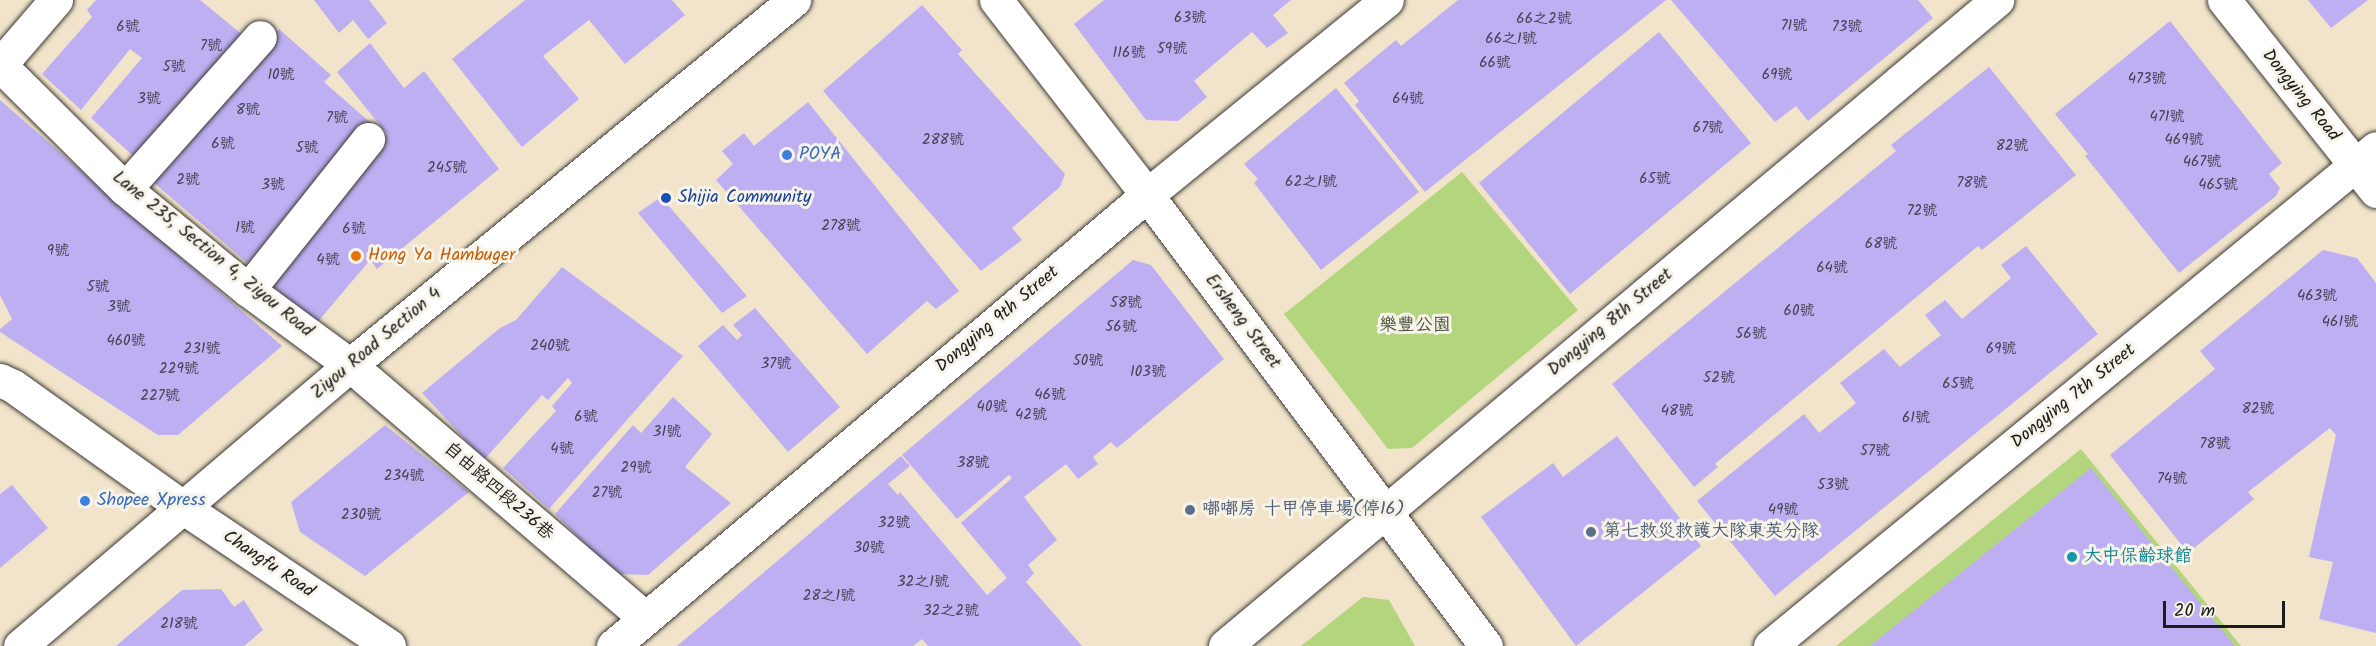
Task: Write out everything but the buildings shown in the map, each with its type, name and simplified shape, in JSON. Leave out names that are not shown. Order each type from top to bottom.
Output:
[{"type":"street","points":[[0,65],[56,0]]},
{"type":"street","name":"Ziyou Road Section 4","points":[[20,646],[350,365],[794,0]]},
{"type":"street","name":"Ersheng Street","points":[[996,0],[1147,195],[1486,646]]},
{"type":"street","name":"Dongying 9th Street","points":[[613,646],[1147,195],[1387,0]]},
{"type":"street","name":"Dongying 8th Street","points":[[1225,646],[1997,0]]},
{"type":"street","name":"Dongying Road","points":[[2224,0],[2366,157],[2376,191]]},
{"type":"street","points":[[125,189],[260,37]]},
{"type":"street","name":"Lane 235, Section 4, Ziyou Road","points":[[0,65],[125,189],[248,290],[350,365]]},
{"type":"street","points":[[248,290],[368,139]]},
{"type":"street","name":"Dongying 7th Street","points":[[1770,646],[2366,157]]},
{"type":"street","name":"自由路四段236巷","points":[[350,365],[645,618]]},
{"type":"street","name":"Changfu Road","points":[[0,380],[13,386],[184,508],[389,646]]},
{"type":"green space","name":"樂豐公園","points":[[1462,172],[1578,310],[1412,448],[1388,449],[1284,314]]},
{"type":"green space","name":"大中保齡球館","points":[[2081,449],[2241,646],[1836,646]]},
{"type":"green space","points":[[1363,597],[1389,600],[1415,646],[1301,646]]},
{"type":"place","name":"POYA","points":[[787,155]]},
{"type":"place","name":"Shijia Community","points":[[666,198]]},
{"type":"place","name":"Hong Ya Hambuger","points":[[356,256]]},
{"type":"place","name":"Shopee Xpress","points":[[85,501]]},
{"type":"place","name":"嘟嘟房 十甲停車場(停16)","points":[[1190,510]]},
{"type":"place","name":"第七救災救護大隊東英分隊","points":[[1591,532]]},
{"type":"place","name":"大中保齡球館","points":[[2072,557]]}]
